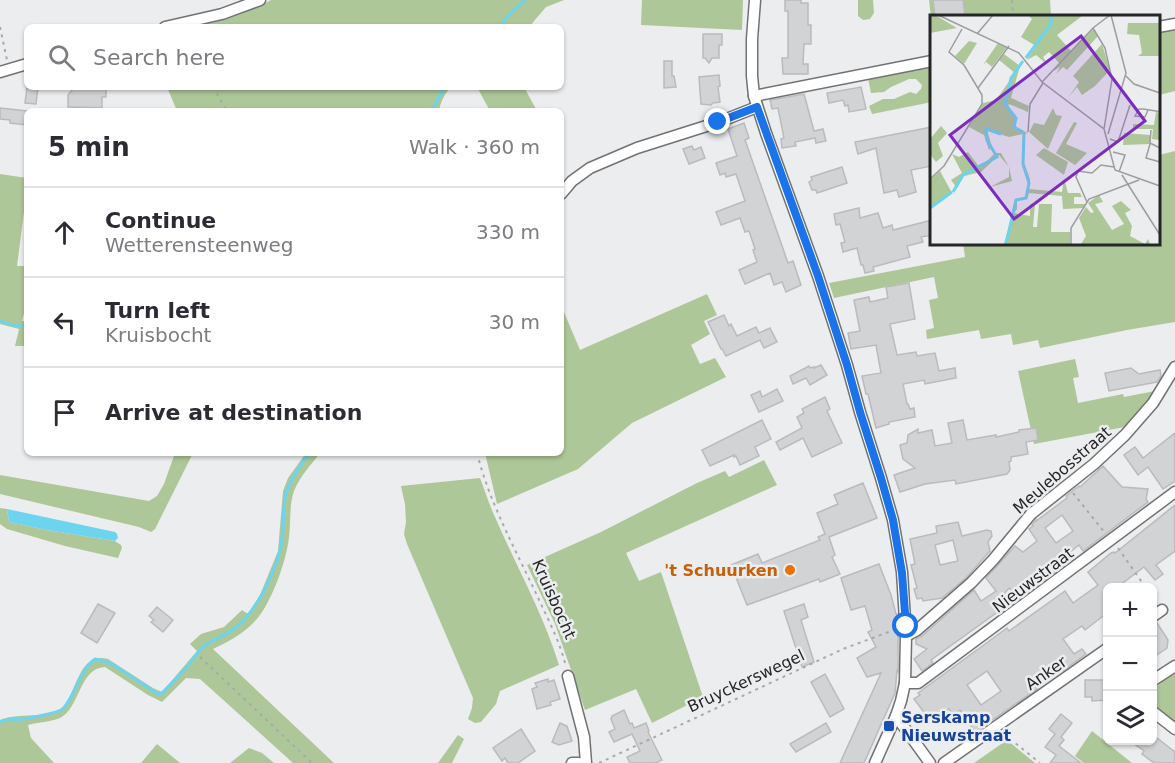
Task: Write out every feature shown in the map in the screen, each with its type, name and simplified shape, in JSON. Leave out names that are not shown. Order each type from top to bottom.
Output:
[{"type":"street","points":[[178,24],[222,14],[260,0]]},
{"type":"street","points":[[755,0],[752,76],[756,102],[847,365],[893,520],[900,562],[906,631],[905,683],[896,716],[875,763]]},
{"type":"street","points":[[1160,27],[1175,24]]},
{"type":"street","points":[[564,190],[572,181],[590,168],[637,148],[718,122],[756,102],[930,61]]},
{"type":"street","points":[[4,70],[24,65]]},
{"type":"street","name":"Meulebosstraat","points":[[906,631],[917,630],[971,583],[1031,514],[1094,465],[1125,435],[1153,403],[1175,367]]},
{"type":"street","name":"Nieuwstraat","points":[[905,683],[918,683],[1175,492]]},
{"type":"street","points":[[1157,614],[1162,610]]},
{"type":"street","name":"Anker","points":[[944,763],[1103,651]]},
{"type":"street","points":[[1157,678],[1175,666]]},
{"type":"street","points":[[568,676],[584,737],[585,763]]},
{"type":"street","points":[[1157,715],[1175,729]]},
{"type":"street","points":[[896,716],[930,763]]},
{"type":"street","points":[[572,763],[579,763]]},
{"type":"path","points":[[1012,0],[1013,15]]},
{"type":"path","points":[[0,27],[4,70]]},
{"type":"path","points":[[215,90],[225,108]]},
{"type":"path","name":"Kruisbocht","points":[[478,456],[493,502],[552,627],[568,676]]},
{"type":"path","points":[[1067,486],[1097,521],[1142,583]]},
{"type":"path","name":"Bruyckerswegel","points":[[599,763],[843,650],[906,631]]},
{"type":"path","points":[[200,657],[312,763]]},
{"type":"path","points":[[995,727],[1040,763]]},
{"type":"green space","points":[[271,0],[564,0],[546,7],[532,24],[205,24],[252,9]]},
{"type":"green space","points":[[642,0],[743,0],[742,30],[641,25]]},
{"type":"green space","points":[[858,0],[873,0],[874,13],[870,19],[863,20],[858,16]]},
{"type":"green space","points":[[929,0],[1050,0],[1051,15],[931,15]]},
{"type":"green space","points":[[1175,27],[1175,91],[1160,95],[1160,31]]},
{"type":"green space","points":[[930,68],[930,102],[872,114],[869,106],[883,99],[894,99],[910,92],[916,94],[922,85],[916,79],[909,79],[884,92],[871,93],[868,78]]},
{"type":"green space","points":[[168,90],[449,90],[440,108],[176,108]]},
{"type":"green space","points":[[479,90],[526,90],[535,108],[488,108]]},
{"type":"green space","points":[[1175,151],[1175,322],[1040,348],[1038,340],[1013,345],[1011,334],[981,339],[979,330],[927,339],[926,330],[934,328],[929,300],[938,298],[934,277],[834,298],[829,283],[965,257],[963,244],[1160,244],[1160,155]]},
{"type":"green space","points":[[0,174],[24,178],[24,211],[17,266],[24,266],[22,321],[24,321],[24,346],[15,346],[19,329],[0,324]]},
{"type":"green space","points":[[707,294],[717,315],[704,321],[710,334],[691,345],[700,364],[715,358],[726,377],[632,423],[578,469],[497,504],[486,456],[564,456],[564,312],[580,350]]},
{"type":"green space","points":[[1075,359],[1079,377],[1073,378],[1078,403],[1123,394],[1124,397],[1155,391],[1130,426],[1034,444],[1018,371]]},
{"type":"green space","points":[[174,456],[192,456],[155,529],[151,532],[139,527],[0,494],[0,475],[149,501],[157,496]]},
{"type":"green space","points":[[304,456],[318,456],[294,491],[288,546],[282,569],[267,604],[250,626],[213,649],[334,763],[293,763],[200,679],[186,678],[162,702],[105,667],[96,669],[90,674],[67,713],[60,718],[28,725],[31,738],[54,763],[0,763],[0,720],[58,710],[64,706],[80,674],[91,661],[98,658],[108,659],[162,692],[197,651],[190,644],[201,634],[224,627],[242,610],[248,614],[260,595],[278,551],[283,491],[288,478]]},
{"type":"green space","points":[[764,460],[777,485],[626,553],[639,581],[661,572],[703,697],[652,723],[636,689],[585,710],[555,624],[527,565],[601,532],[697,483],[725,471],[729,477]]},
{"type":"green space","points":[[480,478],[545,627],[559,665],[500,691],[496,704],[481,722],[475,723],[468,719],[473,698],[407,544],[404,534],[405,504],[401,486]]},
{"type":"green space","points":[[0,508],[7,509],[9,522],[115,541],[122,548],[118,558],[7,529],[0,524]]},
{"type":"green space","points":[[1175,674],[1175,725],[1157,709],[1157,686]]},
{"type":"green space","points":[[1092,731],[1103,740],[1103,745],[1110,745],[1132,763],[1084,763],[1075,756]]},
{"type":"green space","points":[[458,735],[464,739],[452,763],[438,763]]},
{"type":"green space","points":[[1007,740],[1035,763],[974,763]]},
{"type":"green space","points":[[157,744],[180,763],[141,763]]},
{"type":"green space","points":[[249,748],[262,753],[274,763],[230,763]]},
{"type":"water","points":[[7,509],[115,532],[118,538],[115,541],[9,522]]},
{"type":"building","points":[[785,0],[801,0],[801,3],[808,3],[811,44],[804,44],[803,64],[808,64],[808,74],[783,74],[782,58],[788,58],[788,11],[785,11]]},
{"type":"building","points":[[933,0],[963,0],[965,15],[935,15]]},
{"type":"building","points":[[703,34],[722,34],[719,58],[712,58],[709,63],[703,58]]},
{"type":"building","points":[[664,61],[672,61],[672,76],[674,76],[676,87],[664,88]]},
{"type":"building","points":[[719,75],[720,102],[711,105],[701,104],[699,77]]},
{"type":"building","points":[[861,87],[866,109],[849,112],[848,105],[845,106],[843,100],[829,103],[827,93]]},
{"type":"building","points":[[27,90],[38,90],[36,104],[25,103]]},
{"type":"building","points":[[72,90],[106,90],[106,97],[102,97],[102,108],[68,107],[68,95]]},
{"type":"building","points":[[804,94],[814,131],[823,129],[826,141],[816,143],[815,138],[795,142],[796,146],[782,148],[781,139],[784,138],[778,108],[772,109],[770,100]]},
{"type":"building","points":[[0,108],[24,111],[24,125],[0,119]]},
{"type":"building","points":[[744,123],[749,138],[745,140],[788,263],[793,261],[801,285],[786,292],[782,282],[774,285],[770,273],[745,284],[739,270],[757,262],[749,231],[745,232],[740,218],[721,225],[716,212],[745,201],[736,174],[726,177],[725,173],[720,175],[716,163],[737,156],[728,129]]},
{"type":"building","points":[[930,127],[930,166],[911,170],[916,192],[899,197],[897,190],[884,193],[876,148],[858,154],[855,142]]},
{"type":"building","points":[[692,146],[694,150],[701,147],[705,158],[689,164],[683,149]]},
{"type":"building","points":[[842,167],[847,183],[817,193],[816,190],[812,190],[809,182],[812,180],[811,177]]},
{"type":"building","points":[[859,208],[860,218],[878,213],[883,228],[892,225],[893,230],[930,221],[930,235],[921,237],[923,242],[907,246],[910,257],[873,267],[874,271],[865,273],[857,248],[843,252],[841,243],[845,242],[840,224],[836,225],[834,214]]},
{"type":"building","points":[[909,283],[915,319],[890,324],[897,355],[916,352],[917,356],[935,353],[939,371],[955,368],[956,378],[925,384],[924,380],[903,384],[907,404],[910,409],[914,408],[915,417],[889,422],[889,424],[876,428],[862,376],[881,373],[876,345],[851,349],[848,333],[860,331],[854,300],[869,297],[870,302],[888,298],[886,287]]},
{"type":"building","points":[[724,315],[737,336],[756,327],[759,333],[770,328],[777,342],[764,348],[760,340],[726,356],[708,322]]},
{"type":"building","points":[[821,365],[827,375],[810,385],[806,378],[793,384],[790,376],[809,366],[814,368]]},
{"type":"building","points":[[1131,368],[1139,374],[1160,370],[1161,376],[1157,382],[1109,391],[1105,373]]},
{"type":"building","points":[[777,389],[783,401],[759,412],[751,395],[760,391],[762,397]]},
{"type":"building","points":[[825,397],[830,409],[827,411],[842,443],[812,457],[803,438],[780,450],[776,442],[802,428],[797,417],[804,413],[802,409]]},
{"type":"building","points":[[762,420],[771,439],[755,447],[759,456],[740,465],[734,455],[710,466],[702,450]]},
{"type":"building","points":[[963,420],[967,440],[996,435],[996,437],[1036,428],[1038,440],[1026,442],[1028,454],[1011,457],[1010,470],[1007,474],[956,484],[955,480],[925,484],[900,492],[894,475],[915,468],[903,459],[900,445],[907,443],[908,435],[918,429],[918,433],[932,430],[935,446],[952,443],[948,423]]},
{"type":"building","points":[[1175,433],[1175,481],[1163,489],[1148,467],[1138,475],[1124,455],[1135,447],[1143,458]]},
{"type":"building","points":[[1103,466],[1122,487],[1148,489],[1146,499],[1148,502],[1083,551],[1079,545],[1064,557],[1066,560],[1061,564],[1063,566],[1019,598],[1009,588],[998,601],[1003,608],[931,660],[933,663],[922,671],[914,659],[927,649],[916,644],[916,639],[974,590],[981,601],[996,591],[986,578],[1015,546],[1023,552],[1037,541],[1029,529],[1032,525]],"holes":[[[1062,515],[1073,531],[1056,543],[1045,528]]]},
{"type":"building","name":"'t Schuurken","points":[[863,483],[877,518],[829,537],[835,555],[832,557],[840,574],[820,582],[819,579],[747,605],[731,565],[758,554],[762,563],[820,540],[818,537],[825,534],[817,513],[838,504],[834,495]]},
{"type":"building","points":[[1175,505],[1175,551],[1156,565],[1163,574],[1155,580],[1144,567],[1123,583],[1103,583],[1103,616],[1085,630],[1082,626],[1063,639],[1074,654],[1082,649],[1086,654],[1061,672],[1057,667],[1035,685],[1037,689],[975,732],[960,710],[953,715],[949,709],[934,719],[930,713],[926,715],[914,699],[920,695],[918,693],[1007,628],[1009,631],[1065,591],[1073,603],[1098,585],[1088,572]],"holes":[[[987,671],[1001,691],[981,705],[967,685]]]},
{"type":"building","points":[[958,522],[962,536],[991,531],[992,536],[988,542],[990,551],[966,578],[942,598],[923,601],[922,598],[917,599],[914,589],[917,588],[911,565],[915,564],[910,539],[937,533],[936,526]],"holes":[[[953,540],[958,561],[940,565],[935,545]]]},
{"type":"building","points":[[879,564],[897,614],[898,672],[895,693],[864,763],[840,763],[881,673],[867,677],[857,658],[876,647],[868,632],[872,630],[865,606],[851,610],[841,578]]},
{"type":"building","points":[[98,604],[115,613],[97,643],[81,633]]},
{"type":"building","points":[[804,604],[808,617],[801,620],[814,662],[802,667],[784,611]]},
{"type":"building","points":[[157,607],[173,620],[163,632],[151,622],[154,620],[149,616]]},
{"type":"building","points":[[1157,623],[1168,640],[1167,648],[1157,655]]},
{"type":"building","points":[[825,674],[844,709],[830,717],[811,682]]},
{"type":"building","points":[[548,679],[548,682],[554,680],[560,699],[550,702],[551,705],[537,709],[532,689],[537,687],[535,683]]},
{"type":"building","points":[[1085,680],[1103,680],[1103,700],[1092,701],[1092,697],[1085,697]]},
{"type":"building","points":[[624,710],[634,728],[646,723],[662,760],[655,763],[630,763],[627,757],[640,751],[632,734],[614,742],[609,732],[615,729],[611,719],[612,716]]},
{"type":"building","points":[[1061,714],[1072,723],[1061,737],[1064,740],[1059,746],[1081,763],[1050,763],[1056,755],[1045,747],[1055,734],[1049,729]]},
{"type":"building","points":[[560,723],[567,726],[572,741],[559,745],[552,742]]},
{"type":"building","points":[[826,723],[831,732],[796,752],[790,744]]},
{"type":"building","points":[[521,729],[535,751],[518,763],[508,763],[505,758],[502,761],[493,748]]},
{"type":"building","points":[[1157,738],[1175,752],[1175,763],[1154,763],[1142,754],[1144,751],[1136,745],[1157,745]]},
{"type":"waterway","points":[[502,24],[525,0]]},
{"type":"waterway","points":[[434,108],[442,90]]},
{"type":"waterway","points":[[0,320],[7,324],[24,327]]},
{"type":"waterway","points":[[0,722],[37,717],[61,710],[69,701],[84,671],[95,659],[114,665],[161,694],[201,649],[228,633],[255,607],[270,577],[280,549],[288,487],[307,456]]},
{"type":"place","name":"'t Schuurken","points":[[790,570]]},
{"type":"place","name":"Serskamp Nieuwstraat","points":[[889,726]]},
{"type":"route","points":[[718,122],[757,107],[789,192],[847,365],[893,520],[902,573],[906,626]]}]
